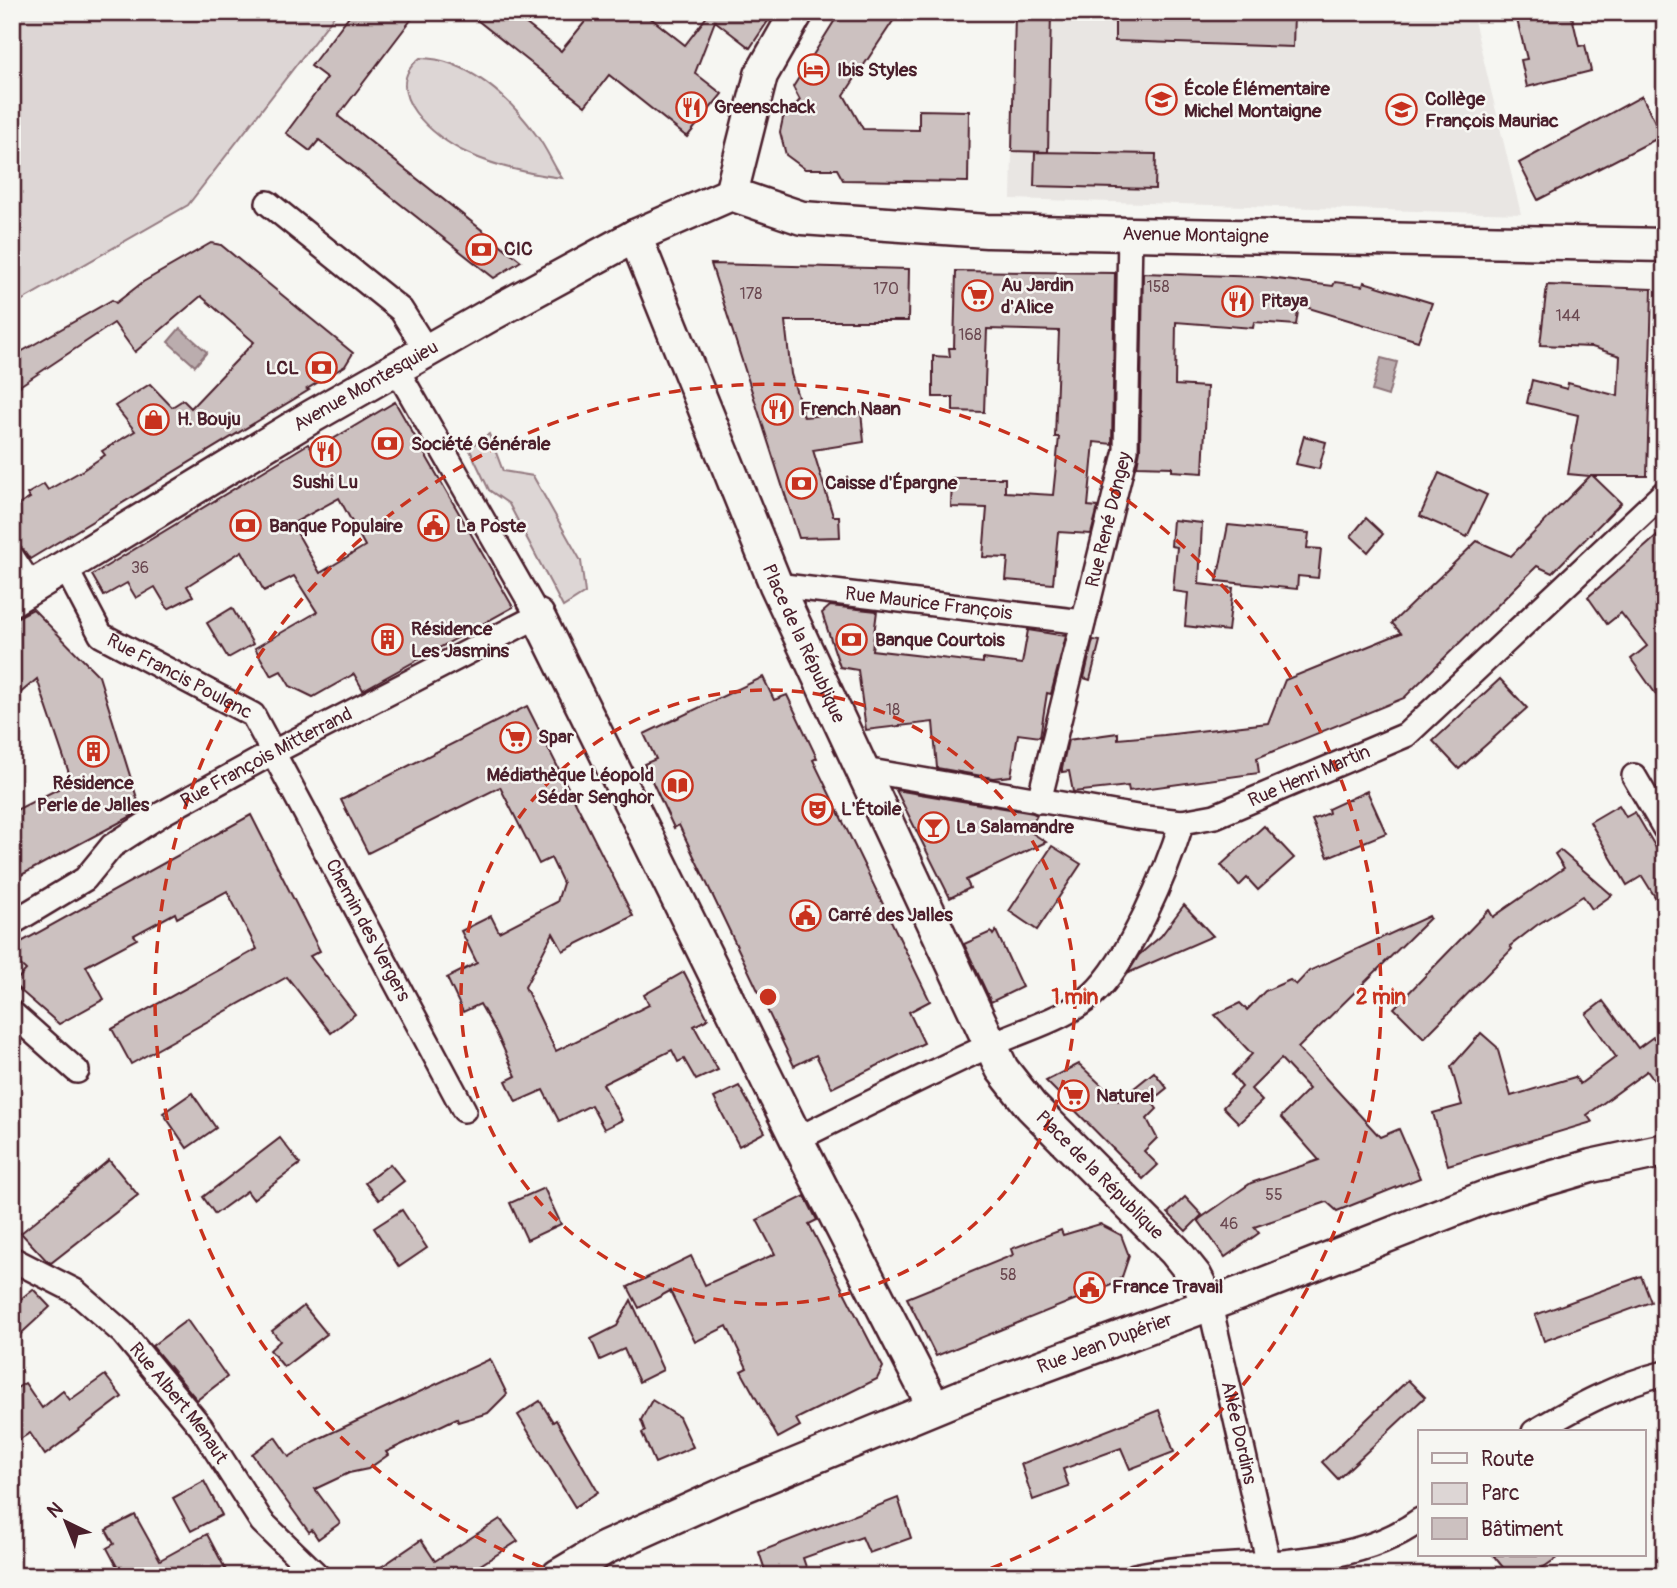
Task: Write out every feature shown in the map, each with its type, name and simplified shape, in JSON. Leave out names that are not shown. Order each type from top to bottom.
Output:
[{"type":"street","points":[[731,194],[761,75],[797,12]]},
{"type":"street","name":"Avenue Montaigne","points":[[731,194],[802,218],[986,231],[1665,245]]},
{"type":"street","name":"Avenue Montesquieu","points":[[22,593],[311,417],[427,351],[635,236],[731,194]]},
{"type":"street","points":[[268,203],[401,310],[427,351]]},
{"type":"street","name":"Rue René Dongey","points":[[1039,800],[1126,450],[1130,233]]},
{"type":"street","name":"Place de la République","points":[[635,236],[776,585],[1002,1069],[1031,1106],[1175,1251],[1195,1276],[1210,1305]]},
{"type":"street","points":[[397,370],[538,616],[797,1139],[934,1407]]},
{"type":"street","name":"Rue Henri Martin","points":[[862,774],[876,772],[1182,822],[1215,816],[1406,735],[1665,492]]},
{"type":"street","points":[[12,557],[22,593]]},
{"type":"street","name":"Rue Francis Poulenc","points":[[64,565],[101,635],[253,715],[274,752]]},
{"type":"street","name":"Rue Maurice François","points":[[776,585],[1083,622]]},
{"type":"street","name":"Rue François Mitterrand","points":[[12,923],[85,879],[112,846],[163,813],[274,752],[538,616]]},
{"type":"street","name":"Chemin des Vergers","points":[[274,752],[464,1110]]},
{"type":"street","points":[[1634,776],[1665,829]]},
{"type":"street","points":[[797,1139],[992,1044],[1070,1010],[1106,981],[1145,912],[1182,822]]},
{"type":"street","points":[[12,1013],[77,1071]]},
{"type":"street","name":"Rue Jean Dupérier","points":[[558,1576],[640,1532],[934,1407],[1210,1305],[1486,1197],[1591,1166],[1665,1150]]},
{"type":"street","name":"Rue Albert Menaut","points":[[12,1259],[75,1291],[123,1333],[201,1427],[262,1522],[318,1576]]},
{"type":"street","name":"Allée Dordins","points":[[1210,1305],[1268,1561]]},
{"type":"street","points":[[1537,1430],[1586,1400],[1640,1379],[1665,1373]]},
{"type":"street","points":[[1135,1576],[1336,1555],[1400,1535],[1418,1522]]},
{"type":"shaded area","points":[[994,12],[1472,12],[1521,214],[1011,199],[1015,17]]},
{"type":"shaded area","points":[[180,328],[207,352],[195,366],[168,342]]},
{"type":"shaded area","points":[[1381,358],[1397,362],[1388,396],[1372,391]]},
{"type":"green space","points":[[12,12],[337,12],[188,205],[12,306]]},
{"type":"green space","points":[[420,58],[454,65],[471,73],[501,95],[537,136],[562,178],[490,162],[467,153],[440,136],[415,112],[408,99],[405,85],[409,71]]},
{"type":"green space","points":[[489,434],[503,471],[533,476],[581,561],[585,593],[563,607],[509,504],[489,490],[469,448]]},
{"type":"building","points":[[352,12],[417,12],[338,116],[521,261],[494,278],[319,140],[310,151],[286,133],[327,78],[311,66]]},
{"type":"building","points":[[467,12],[511,12],[561,51],[593,12],[643,12],[685,45],[708,15],[704,12],[774,12],[750,48],[715,21],[695,73],[722,94],[687,137],[609,75],[585,106]]},
{"type":"building","points":[[840,12],[899,12],[844,95],[863,129],[919,130],[919,110],[969,111],[968,182],[843,180],[837,169],[805,169],[786,155],[780,132],[783,118],[800,100],[793,87]]},
{"type":"building","points":[[1015,12],[1051,12],[1048,152],[1012,151]]},
{"type":"building","points":[[1115,12],[1294,12],[1293,47],[1115,41]]},
{"type":"building","points":[[1515,12],[1571,12],[1579,46],[1585,45],[1591,71],[1527,87],[1521,60],[1527,59]]},
{"type":"building","points":[[1642,96],[1662,136],[1538,200],[1519,163]]},
{"type":"building","points":[[1035,152],[1156,154],[1155,189],[1034,186]]},
{"type":"building","points":[[211,243],[221,245],[353,353],[345,366],[307,389],[309,390],[30,559],[23,549],[12,543],[12,509],[30,498],[27,494],[44,484],[48,490],[83,470],[105,455],[102,451],[135,431],[115,406],[150,384],[172,407],[183,400],[191,408],[254,342],[201,296],[135,352],[114,323],[12,391],[12,357],[112,300],[116,303],[143,282]]},
{"type":"building","points":[[711,264],[909,269],[908,321],[785,321],[791,374],[804,417],[861,412],[864,442],[813,450],[833,516],[839,516],[840,537],[799,538]]},
{"type":"building","points":[[956,271],[1115,273],[1112,444],[1094,442],[1088,506],[1098,507],[1091,534],[1058,532],[1053,584],[1006,580],[1008,558],[983,557],[987,508],[951,507],[952,478],[1005,478],[1005,492],[1053,495],[1059,437],[1055,437],[1059,331],[987,329],[984,412],[953,411],[953,397],[933,397],[933,356],[950,357],[949,348],[954,348]]},
{"type":"building","points":[[1143,273],[1261,277],[1333,286],[1335,282],[1363,286],[1364,282],[1432,303],[1418,341],[1299,305],[1296,325],[1254,322],[1253,328],[1176,322],[1175,385],[1207,387],[1203,473],[1172,471],[1172,467],[1137,466],[1140,450]]},
{"type":"building","points":[[1547,285],[1652,289],[1647,476],[1593,476],[1621,503],[1552,573],[1537,566],[1404,698],[1257,758],[1259,773],[1129,791],[1128,786],[1073,792],[1069,771],[1062,772],[1068,740],[1118,733],[1118,739],[1268,723],[1285,680],[1401,633],[1392,623],[1477,541],[1511,556],[1590,476],[1568,474],[1578,415],[1527,403],[1532,380],[1567,389],[1568,383],[1618,396],[1620,356],[1592,347],[1540,345]]},
{"type":"building","points":[[395,402],[513,607],[363,690],[354,674],[313,697],[290,686],[281,671],[271,676],[255,648],[317,612],[294,576],[264,591],[242,551],[187,586],[193,596],[168,609],[155,587],[136,598],[127,583],[104,596],[92,575],[308,444],[313,451]],"holes":[[[339,498],[365,546],[320,573],[292,524]]]},
{"type":"building","points":[[1304,436],[1326,442],[1319,469],[1296,464]]},
{"type":"building","points":[[1439,473],[1487,495],[1467,537],[1420,516]]},
{"type":"building","points":[[1366,518],[1383,534],[1368,552],[1351,536]]},
{"type":"building","points":[[1173,520],[1202,523],[1199,584],[1233,588],[1228,631],[1185,626],[1188,593],[1173,591],[1177,547],[1171,546]]},
{"type":"building","points":[[1228,525],[1309,533],[1307,548],[1321,549],[1318,578],[1298,576],[1297,589],[1217,581]]},
{"type":"building","points":[[1665,529],[1665,707],[1631,659],[1647,646],[1621,613],[1607,624],[1588,597]]},
{"type":"building","points":[[830,606],[877,611],[872,650],[983,663],[983,659],[1022,664],[1028,630],[1066,636],[1051,694],[1047,693],[1040,737],[1018,734],[1011,776],[993,778],[937,768],[933,722],[866,730],[858,670],[840,667],[822,613]]},
{"type":"building","points":[[232,608],[253,644],[228,658],[207,623]]},
{"type":"building","name":"Résidence Perle de Jalles","points":[[33,609],[99,676],[141,811],[12,880],[12,812],[72,782],[37,679],[12,700],[12,620]]},
{"type":"building","points":[[1093,640],[1100,641],[1090,680],[1084,678]]},
{"type":"building","name":"Carré des Jalles","points":[[763,677],[774,700],[787,695],[817,758],[813,760],[930,1001],[909,1012],[924,1043],[832,1088],[816,1055],[794,1066],[679,825],[674,828],[644,764],[656,759],[644,734]]},
{"type":"building","points":[[1500,679],[1527,708],[1459,769],[1433,741]]},
{"type":"building","points":[[527,706],[633,916],[563,951],[553,933],[525,987],[556,1051],[649,1005],[644,995],[684,972],[708,1019],[694,1026],[718,1070],[696,1080],[684,1059],[678,1062],[672,1050],[603,1084],[622,1120],[604,1129],[591,1105],[559,1121],[543,1090],[516,1102],[506,1081],[516,1076],[496,1032],[480,1004],[463,1012],[447,978],[477,963],[461,931],[491,916],[499,932],[557,902],[563,883],[551,858],[539,864],[500,787],[368,853],[341,800]]},
{"type":"building","points":[[896,790],[1033,813],[1037,815],[1029,831],[1046,842],[966,880],[970,888],[950,898]]},
{"type":"building","points":[[1367,791],[1386,833],[1328,857],[1312,820],[1329,813],[1328,809]]},
{"type":"building","points":[[1619,805],[1626,817],[1635,812],[1665,863],[1665,913],[1642,876],[1627,885],[1590,822]]},
{"type":"building","points":[[251,815],[320,951],[310,956],[355,1014],[331,1033],[287,977],[131,1064],[112,1029],[257,949],[227,891],[177,918],[175,913],[134,935],[137,939],[86,966],[104,999],[59,1024],[13,984],[26,970],[12,957],[12,947]]},
{"type":"building","points":[[1264,826],[1294,858],[1258,890],[1247,878],[1239,886],[1221,865]]},
{"type":"building","points":[[1052,846],[1081,864],[1037,930],[1009,911]]},
{"type":"building","points":[[1560,850],[1612,895],[1592,909],[1583,896],[1537,925],[1510,946],[1512,949],[1424,1038],[1394,1008],[1489,910],[1493,917],[1564,868],[1555,854]]},
{"type":"building","points":[[1184,905],[1213,936],[1128,973],[1139,955],[1161,936]]},
{"type":"building","points":[[1429,916],[1430,918],[1298,1048],[1380,1137],[1399,1129],[1420,1178],[1337,1211],[1327,1202],[1254,1227],[1259,1233],[1225,1257],[1198,1220],[1251,1183],[1319,1160],[1281,1117],[1309,1089],[1281,1059],[1251,1089],[1262,1101],[1239,1123],[1223,1107],[1242,1087],[1232,1075],[1252,1054],[1215,1015],[1240,1003],[1247,1010],[1265,991],[1290,980],[1296,985],[1309,971]]},
{"type":"building","points":[[996,931],[1022,987],[991,1002],[964,944],[991,932],[993,935]]},
{"type":"building","points":[[1603,1001],[1638,1048],[1653,1037],[1665,1052],[1665,1095],[1647,1071],[1587,1115],[1592,1122],[1448,1165],[1433,1113],[1462,1105],[1451,1067],[1481,1033],[1497,1047],[1511,1096],[1575,1077],[1580,1084],[1616,1057],[1586,1014]]},
{"type":"building","points":[[1079,1064],[1118,1101],[1154,1072],[1167,1088],[1151,1101],[1157,1109],[1147,1119],[1157,1138],[1144,1151],[1158,1165],[1143,1179],[1046,1081]]},
{"type":"building","points":[[739,1086],[765,1132],[739,1146],[714,1098]]},
{"type":"building","points":[[192,1093],[216,1128],[187,1148],[163,1113]]},
{"type":"building","points":[[280,1138],[300,1164],[253,1199],[247,1191],[215,1214],[203,1197]]},
{"type":"building","points":[[109,1160],[138,1195],[51,1263],[47,1261],[21,1233]]},
{"type":"building","points":[[390,1164],[404,1181],[379,1200],[365,1183]]},
{"type":"building","points":[[544,1188],[561,1224],[527,1240],[510,1203]]},
{"type":"building","points":[[805,1196],[817,1220],[809,1224],[883,1367],[877,1379],[796,1419],[800,1426],[778,1438],[741,1371],[747,1368],[727,1326],[695,1342],[670,1291],[639,1308],[628,1287],[691,1256],[705,1285],[775,1254],[757,1220]]},
{"type":"building","points":[[1185,1197],[1202,1215],[1186,1231],[1168,1213]]},
{"type":"building","points":[[402,1210],[427,1248],[399,1267],[374,1228]]},
{"type":"building","points":[[1100,1224],[1121,1235],[1129,1256],[1122,1277],[1111,1285],[936,1356],[907,1298],[1013,1255],[1011,1249],[1061,1230],[1063,1235]]},
{"type":"building","points":[[1641,1276],[1651,1302],[1544,1341],[1535,1315]]},
{"type":"building","points":[[33,1289],[50,1307],[12,1342],[12,1306]]},
{"type":"building","points":[[631,1300],[663,1370],[639,1382],[624,1349],[600,1360],[591,1339],[617,1326]]},
{"type":"building","points":[[304,1306],[327,1334],[284,1367],[270,1350],[280,1341],[272,1331]]},
{"type":"building","points":[[187,1320],[227,1377],[197,1400],[152,1346]]},
{"type":"building","points":[[490,1359],[507,1394],[488,1413],[458,1422],[457,1418],[386,1452],[388,1455],[368,1469],[349,1473],[315,1489],[340,1523],[318,1539],[312,1530],[309,1532],[252,1454],[275,1437],[289,1457],[314,1441]]},
{"type":"building","points":[[105,1375],[122,1397],[45,1455],[30,1433],[12,1444],[12,1391],[25,1383],[42,1408],[63,1391],[70,1400]]},
{"type":"building","points":[[1408,1380],[1425,1397],[1338,1479],[1322,1462]]},
{"type":"building","points":[[652,1400],[679,1417],[693,1447],[655,1463],[642,1433],[645,1431],[641,1420]]},
{"type":"building","points":[[540,1401],[553,1422],[556,1420],[598,1492],[575,1507],[518,1415]]},
{"type":"building","points":[[1159,1410],[1174,1452],[1130,1469],[1121,1448],[1063,1469],[1069,1487],[1033,1500],[1021,1464]]},
{"type":"building","points":[[204,1481],[222,1515],[191,1531],[173,1498]]},
{"type":"building","points":[[898,1498],[911,1538],[869,1553],[862,1537],[803,1558],[809,1576],[767,1576],[759,1552]]},
{"type":"building","points":[[135,1515],[160,1560],[207,1534],[229,1576],[122,1576],[107,1548],[114,1544],[106,1530]]},
{"type":"building","points":[[500,1519],[518,1541],[463,1576],[368,1576],[421,1540],[435,1561]]},
{"type":"building","points":[[1494,1556],[1560,1556],[1531,1576],[1510,1576]]},
{"type":"place","name":"Ibis Styles","points":[[814,70]]},
{"type":"place","name":"École Élémentaire Michel Montaigne","points":[[1161,100]]},
{"type":"place","name":"Greenschack","points":[[691,107]]},
{"type":"place","name":"Collège François Mauriac","points":[[1402,110]]},
{"type":"place","name":"CIC","points":[[481,249]]},
{"type":"place","name":"Au Jardin d'Alice","points":[[978,296]]},
{"type":"place","name":"Pitaya","points":[[1238,301]]},
{"type":"place","name":"LCL","points":[[322,368]]},
{"type":"place","name":"French Naan","points":[[777,409]]},
{"type":"place","name":"H. Bouju","points":[[154,419]]},
{"type":"place","name":"Société Générale","points":[[388,444]]},
{"type":"place","name":"Sushi Lu","points":[[325,451]]},
{"type":"place","name":"Caisse d'Épargne","points":[[802,483]]},
{"type":"place","name":"Banque Populaire","points":[[246,526]]},
{"type":"place","name":"La Poste","points":[[433,526]]},
{"type":"place","name":"Résidence Les Jasmins","points":[[388,640]]},
{"type":"place","name":"Banque Courtois","points":[[852,640]]},
{"type":"place","name":"Spar","points":[[515,737]]},
{"type":"place","name":"Résidence Perle de Jalles","points":[[93,752]]},
{"type":"place","name":"Médiathèque Léopold Sédar Senghor","points":[[677,786]]},
{"type":"place","name":"L'Étoile","points":[[818,809]]},
{"type":"place","name":"La Salamandre","points":[[933,827]]},
{"type":"place","name":"Carré des Jalles","points":[[805,915]]},
{"type":"place","name":"Naturel","points":[[1073,1096]]},
{"type":"place","name":"France Travail","points":[[1089,1287]]}]
